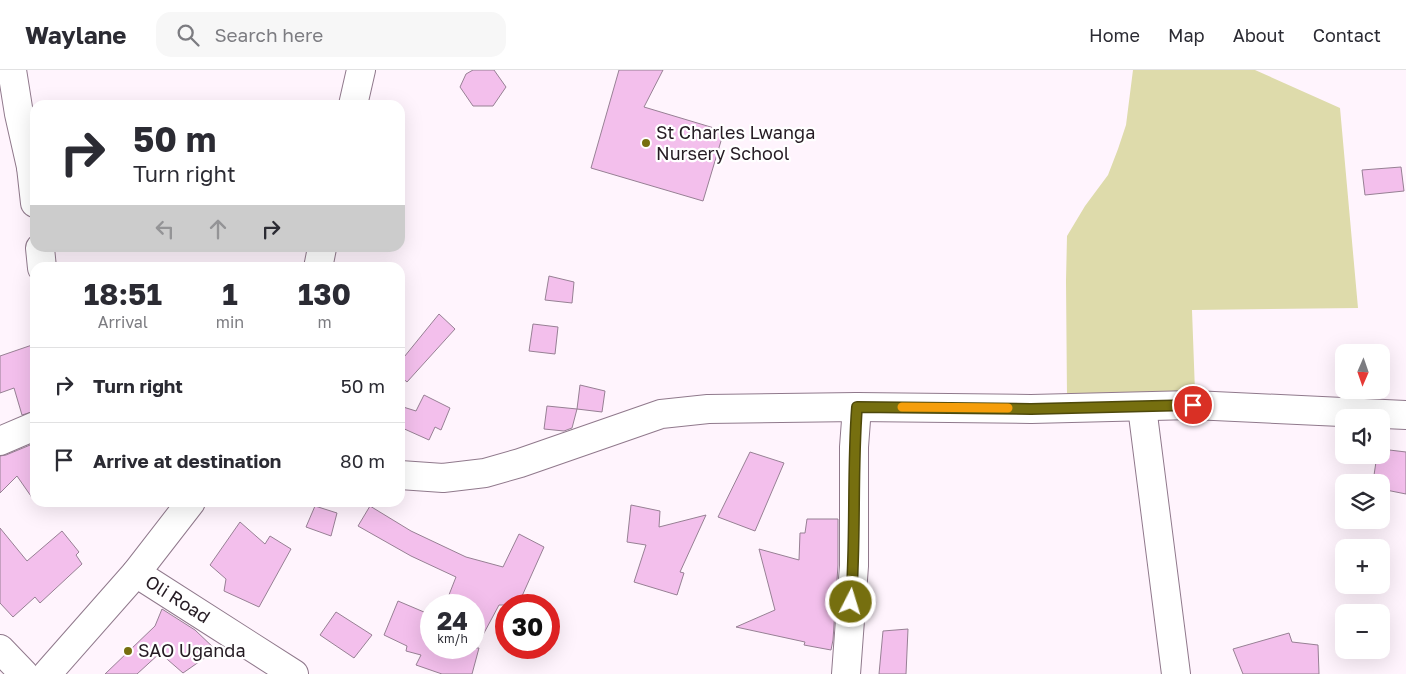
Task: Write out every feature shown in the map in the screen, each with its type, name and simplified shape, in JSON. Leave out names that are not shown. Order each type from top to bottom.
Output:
[{"type":"street","points":[[12,70],[19,114],[30,156]]},
{"type":"street","points":[[353,100],[361,70]]},
{"type":"street","points":[[405,475],[443,478],[485,473],[520,463],[661,414],[708,409],[857,407],[1031,409],[1193,405],[1406,415]]},
{"type":"street","points":[[846,674],[854,566],[854,447],[857,407]]},
{"type":"street","points":[[1142,407],[1176,674]]},
{"type":"street","points":[[0,441],[30,428]]},
{"type":"street","name":"Oli Road","points":[[187,507],[136,573],[294,674]]},
{"type":"street","points":[[47,674],[136,573]]},
{"type":"street","points":[[0,650],[24,674]]},
{"type":"shaded area","points":[[1133,70],[1255,70],[1340,108],[1358,308],[1192,310],[1195,392],[1067,397],[1067,236],[1085,206],[1108,175],[1126,125]]},
{"type":"building","points":[[473,70],[494,70],[506,87],[493,106],[473,106],[460,87],[466,74]]},
{"type":"building","points":[[619,70],[663,70],[644,107],[724,131],[703,201],[591,168]]},
{"type":"building","points":[[1401,167],[1404,191],[1365,195],[1362,170]]},
{"type":"building","points":[[549,276],[574,282],[572,303],[545,300]]},
{"type":"building","points":[[439,314],[455,329],[407,382],[405,380],[405,356]]},
{"type":"building","points":[[533,324],[558,327],[555,354],[529,351]]},
{"type":"building","points":[[30,346],[30,413],[22,415],[14,388],[0,393],[0,356]]},
{"type":"building","points":[[580,385],[605,391],[602,412],[577,409]]},
{"type":"building","points":[[424,395],[450,408],[441,430],[435,427],[429,440],[405,429],[405,408],[416,411]]},
{"type":"building","points":[[547,406],[577,409],[572,428],[564,431],[544,429]]},
{"type":"building","points":[[30,445],[30,495],[17,476],[0,493],[0,456]]},
{"type":"building","points":[[1390,450],[1406,452],[1406,494],[1390,491],[1390,474],[1374,474],[1376,464],[1390,464]]},
{"type":"building","points":[[750,452],[784,463],[755,531],[718,517]]},
{"type":"building","points":[[631,505],[660,511],[659,527],[706,515],[680,572],[684,573],[677,595],[634,582],[646,545],[627,542]]},
{"type":"building","points":[[315,507],[337,513],[331,536],[306,527]]},
{"type":"building","points":[[369,507],[411,531],[466,557],[503,567],[519,534],[544,547],[523,594],[495,594],[495,612],[485,631],[485,594],[449,594],[456,577],[411,556],[358,526]]},
{"type":"building","points":[[807,519],[838,519],[838,565],[831,650],[804,645],[805,642],[736,627],[775,610],[759,549],[799,560],[800,533],[805,533]]},
{"type":"building","points":[[240,522],[265,544],[270,536],[291,549],[259,607],[224,591],[226,579],[210,565]]},
{"type":"building","points":[[0,528],[27,561],[62,531],[79,552],[76,555],[82,564],[40,603],[35,597],[13,617],[0,603]]},
{"type":"building","points":[[398,601],[420,610],[420,655],[406,651],[407,646],[384,635]]},
{"type":"building","points":[[162,609],[195,630],[216,650],[183,673],[160,653],[137,674],[105,674],[155,626]]},
{"type":"building","points":[[336,612],[372,635],[354,658],[320,635]]},
{"type":"building","points":[[908,629],[906,674],[879,674],[883,631]]},
{"type":"building","points":[[1289,633],[1292,642],[1318,645],[1319,674],[1243,674],[1233,649]]},
{"type":"building","points":[[420,657],[420,659],[476,659],[472,674],[442,674],[416,665]]},
{"type":"slow traffic","points":[[902,407],[1008,408]]},
{"type":"place","name":"St Charles Lwanga Nursery School","points":[[646,143]]},
{"type":"place","name":"SAO Uganda","points":[[128,651]]},
{"type":"route","points":[[851,602],[854,566],[854,447],[857,407],[990,407],[1031,409],[1193,405]]}]
